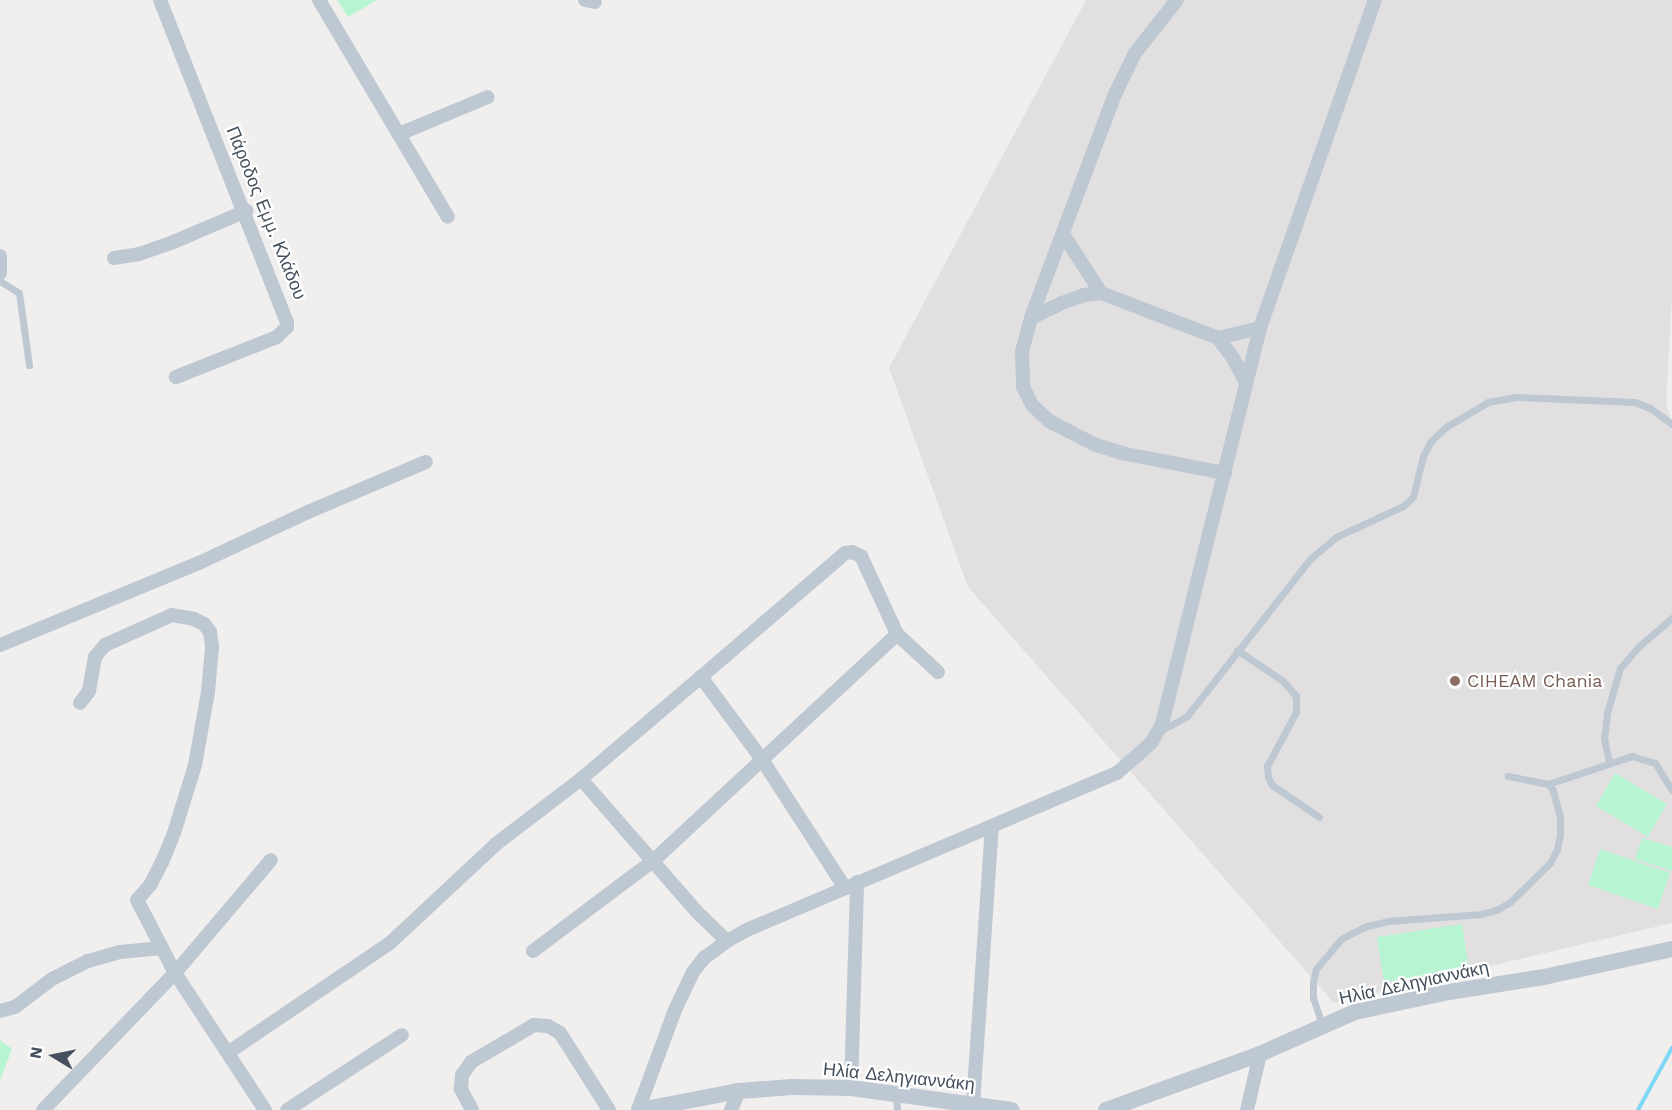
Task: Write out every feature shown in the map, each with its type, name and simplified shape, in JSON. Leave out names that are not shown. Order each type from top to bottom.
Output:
[{"type":"street","name":"Πάροδος Εμμ. Κλάδου","points":[[160,0],[287,315],[286,327],[277,337],[176,377]]},
{"type":"street","points":[[319,0],[448,217]]},
{"type":"street","points":[[1177,0],[1135,53],[1125,71],[1031,318],[1022,352],[1023,387],[1032,405],[1049,421],[1096,445],[1126,454],[1225,473]]},
{"type":"street","points":[[639,1110],[675,1010],[693,972],[704,958],[727,941],[749,929],[851,885],[992,828],[1117,773],[1139,757],[1157,733],[1162,724],[1260,328],[1375,0]]},
{"type":"street","points":[[399,134],[488,97]]},
{"type":"street","points":[[114,258],[139,254],[171,243],[246,211]]},
{"type":"street","points":[[1063,234],[1101,293]]},
{"type":"street","points":[[0,256],[0,273]]},
{"type":"street","points":[[1031,318],[1077,298],[1101,293],[1218,338],[1233,358],[1246,382]]},
{"type":"street","points":[[1218,338],[1260,328]]},
{"type":"street","points":[[0,645],[199,563],[308,512],[426,462]]},
{"type":"street","points":[[229,1052],[390,944],[496,844],[580,779],[845,553],[852,552],[861,556],[897,634],[938,672]]},
{"type":"street","points":[[80,704],[89,691],[95,657],[105,645],[172,615],[194,619],[204,624],[210,632],[212,647],[208,692],[195,765],[174,833],[151,884],[137,900],[175,973],[265,1110]]},
{"type":"street","points":[[533,951],[653,861],[761,758],[897,634]]},
{"type":"street","points":[[700,677],[851,885],[851,1088]]},
{"type":"street","points":[[580,779],[696,911],[727,941]]},
{"type":"street","points":[[973,1104],[992,828]]},
{"type":"street","points":[[43,1110],[175,973],[272,860]]},
{"type":"street","points":[[0,1011],[15,1007],[52,979],[88,961],[120,952],[162,948]]},
{"type":"street","name":"Ηλία Δεληγιαννάκη","points":[[1106,1110],[1260,1054],[1355,1012],[1449,992],[1544,977],[1672,949]]},
{"type":"street","points":[[472,1110],[461,1089],[462,1075],[471,1062],[534,1025],[548,1026],[560,1033],[609,1110]]},
{"type":"street","points":[[287,1110],[402,1035]]},
{"type":"street","points":[[1246,1110],[1260,1054]]},
{"type":"street","name":"Ηλία Δεληγιαννάκη","points":[[639,1110],[739,1091],[851,1088],[896,1102],[973,1104],[1011,1110]]},
{"type":"street","points":[[731,1110],[739,1091]]},
{"type":"lane","points":[[0,281],[19,293],[29,364]]},
{"type":"lane","points":[[1157,733],[1187,716],[1310,559],[1336,537],[1403,506],[1413,496],[1423,456],[1431,441],[1446,427],[1488,402],[1515,397],[1635,402],[1650,408],[1672,424]]},
{"type":"lane","points":[[1609,762],[1604,739],[1613,687],[1620,668],[1638,647],[1672,618]]},
{"type":"lane","points":[[1237,650],[1274,674],[1296,696],[1296,712],[1267,766],[1268,777],[1272,785],[1318,817]]},
{"type":"lane","points":[[1508,776],[1548,784],[1632,756],[1654,763],[1672,790]]},
{"type":"lane","points":[[1322,1026],[1312,998],[1313,981],[1316,969],[1341,939],[1367,926],[1388,921],[1482,914],[1509,903],[1539,876],[1557,849],[1560,835],[1557,799],[1548,784]]},
{"type":"shaded area","points":[[1086,0],[1672,0],[1672,295],[1666,403],[1672,423],[1672,923],[1334,1003],[968,587],[889,368]]},
{"type":"green space","points":[[337,0],[377,0],[348,17]]},
{"type":"green space","points":[[1615,773],[1667,804],[1648,837],[1596,806]]},
{"type":"green space","points":[[1642,838],[1672,847],[1672,871],[1635,859]]},
{"type":"green space","points":[[1600,849],[1670,873],[1658,909],[1588,885]]},
{"type":"green space","points":[[1462,924],[1469,969],[1384,982],[1377,937]]},
{"type":"green space","points":[[0,1040],[12,1049],[0,1081]]},
{"type":"waterway","points":[[1638,1110],[1672,1048]]},
{"type":"place","name":"CIHEAM Chania","points":[[1455,681]]}]
